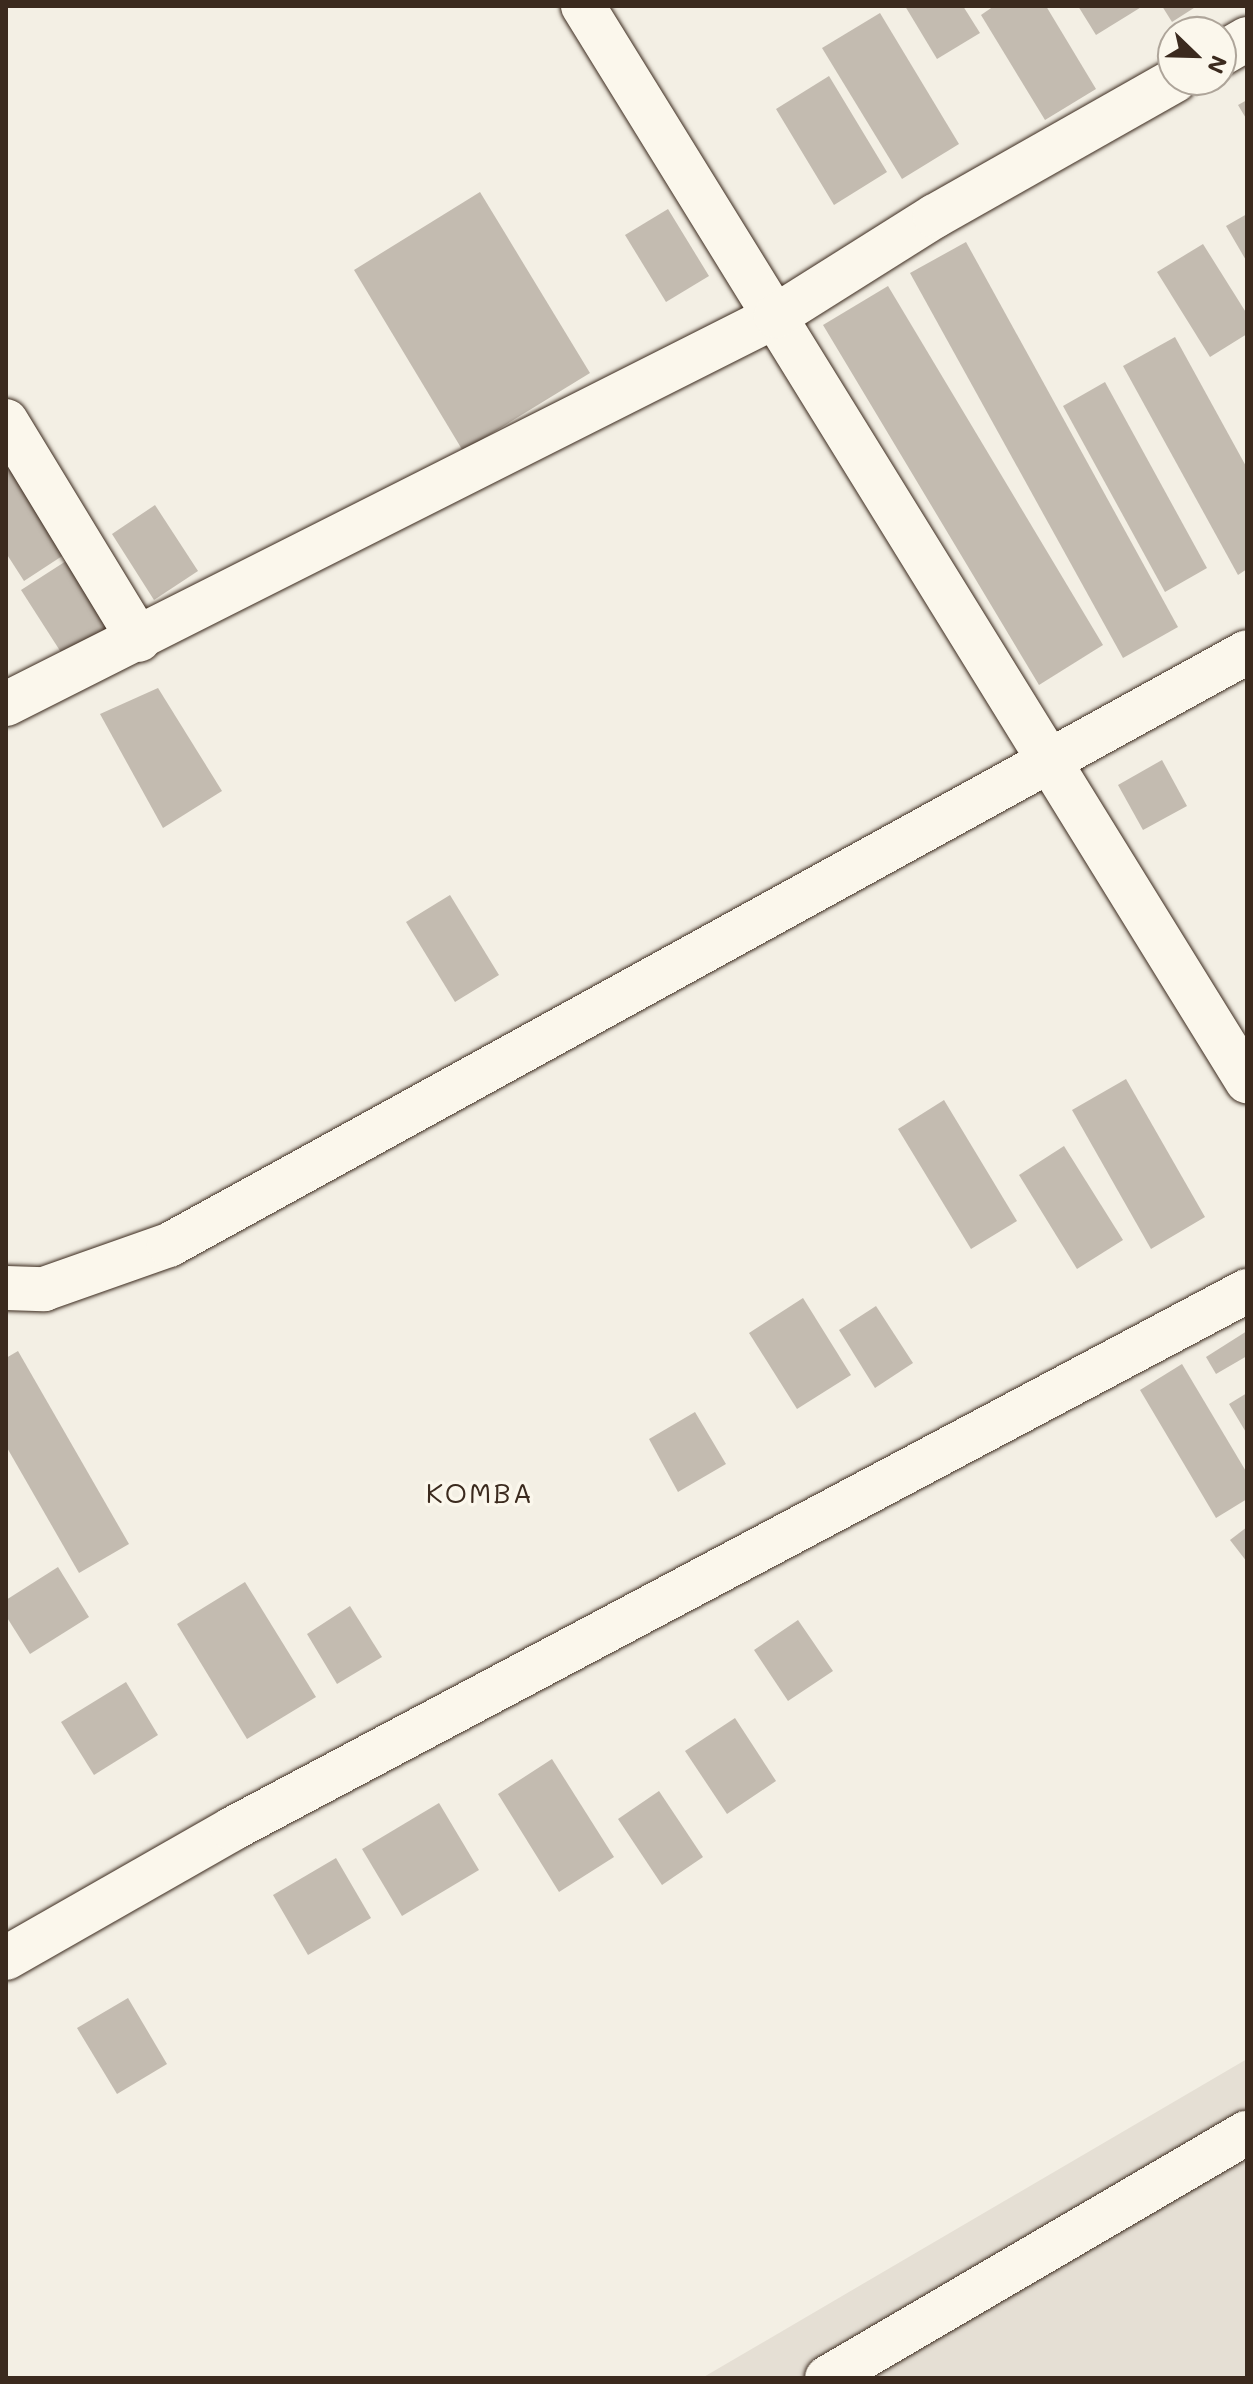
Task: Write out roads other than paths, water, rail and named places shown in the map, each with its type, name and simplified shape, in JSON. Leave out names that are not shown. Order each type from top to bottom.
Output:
[{"type":"street","points":[[583,6],[1247,1081]]},
{"type":"street","points":[[6,704],[139,640],[776,316],[935,216],[1157,90]]},
{"type":"street","points":[[6,421],[139,640]]},
{"type":"street","points":[[6,1288],[44,1289],[105,1272],[169,1245],[1046,759],[1247,652]]},
{"type":"street","points":[[6,1958],[232,1829],[1247,1291]]},
{"type":"street","points":[[827,2378],[1247,2133]]},
{"type":"district","name":"KOMBA","points":[[480,1492]]}]
